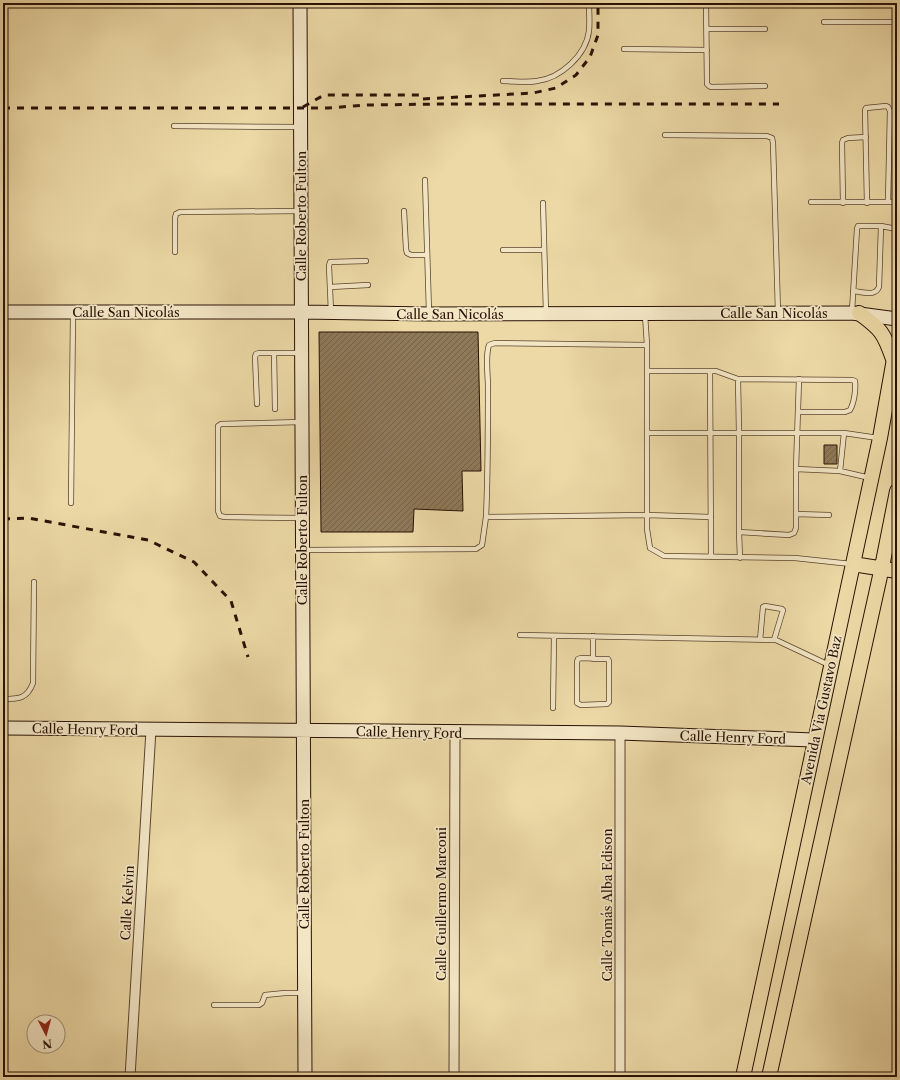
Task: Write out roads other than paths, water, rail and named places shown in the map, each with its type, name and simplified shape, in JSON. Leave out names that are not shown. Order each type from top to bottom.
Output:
[{"type":"main road","points":[[855,313],[875,325],[881,332],[887,340],[894,361]]},
{"type":"main road","name":"Avenida Via Gustavo Baz","points":[[743,1077],[814,740],[880,438],[897,342]]},
{"type":"main road","points":[[769,1077],[882,568],[896,514],[897,491]]},
{"type":"main road","points":[[852,564],[897,570]]},
{"type":"street","name":"Calle Roberto Fulton","points":[[300,3],[305,1077]]},
{"type":"street","name":"Calle San Nicolás","points":[[3,312],[331,312],[429,314],[855,313],[897,319]]},
{"type":"street","name":"Calle Henry Ford","points":[[3,728],[620,733],[814,740]]},
{"type":"street","name":"Calle Kelvin","points":[[130,1077],[151,730]]},
{"type":"street","name":"Calle Guillermo Marconi","points":[[454,1077],[455,732]]},
{"type":"street","name":"Calle Tomás Alba Edison","points":[[620,733],[620,1077]]},
{"type":"lane","points":[[503,81],[537,81],[549,79],[560,73],[578,54],[589,32],[590,3]]},
{"type":"lane","points":[[706,3],[707,84],[711,87],[765,86]]},
{"type":"lane","points":[[896,3],[897,58]]},
{"type":"lane","points":[[824,22],[896,22]]},
{"type":"lane","points":[[706,29],[765,29]]},
{"type":"lane","points":[[624,49],[707,50]]},
{"type":"lane","points":[[867,203],[866,108],[886,106],[890,111],[888,202]]},
{"type":"lane","points":[[174,126],[301,128]]},
{"type":"lane","points":[[665,135],[767,136],[772,138],[778,313]]},
{"type":"lane","points":[[843,203],[843,140],[848,138],[866,137]]},
{"type":"lane","points":[[425,180],[429,314]]},
{"type":"lane","points":[[811,202],[897,202]]},
{"type":"lane","points":[[543,203],[546,314]]},
{"type":"lane","points":[[175,252],[175,218],[176,214],[180,212],[301,211]]},
{"type":"lane","points":[[404,212],[407,254],[427,255]]},
{"type":"lane","points":[[855,313],[853,291],[858,226],[881,226],[897,229]]},
{"type":"lane","points":[[853,291],[873,293],[877,291],[880,286],[881,226]]},
{"type":"lane","points":[[503,250],[544,250]]},
{"type":"lane","points":[[331,312],[330,262],[366,261]]},
{"type":"lane","points":[[330,287],[368,286]]},
{"type":"lane","points":[[71,503],[73,312]]},
{"type":"lane","points":[[645,314],[647,345],[647,529],[650,548],[664,556],[795,558],[852,564]]},
{"type":"lane","points":[[302,550],[476,549],[482,545],[486,517],[488,436],[487,350],[489,344],[647,345]]},
{"type":"lane","points":[[274,353],[275,408]]},
{"type":"lane","points":[[258,404],[256,354],[302,353]]},
{"type":"lane","points":[[647,371],[716,371],[738,379],[799,378],[855,381],[856,385],[850,410],[845,412],[798,412]]},
{"type":"lane","points":[[710,371],[711,557]]},
{"type":"lane","points":[[739,532],[790,534],[794,533],[796,528],[799,378]]},
{"type":"lane","points":[[738,379],[740,558]]},
{"type":"lane","points":[[302,422],[219,425],[218,511],[220,516],[225,517],[302,518]]},
{"type":"lane","points":[[647,433],[844,433],[880,438]]},
{"type":"lane","points":[[840,471],[844,433]]},
{"type":"lane","points":[[796,470],[840,471],[871,478]]},
{"type":"lane","points":[[796,514],[829,515]]},
{"type":"lane","points":[[486,517],[647,515],[711,517]]},
{"type":"lane","points":[[3,699],[17,699],[25,696],[31,691],[33,683],[34,582]]},
{"type":"lane","points":[[760,640],[763,607],[765,606],[784,610],[774,640]]},
{"type":"lane","points":[[520,636],[774,640],[830,666]]},
{"type":"lane","points":[[553,708],[554,636]]},
{"type":"lane","points":[[593,636],[593,658]]},
{"type":"lane","points":[[593,658],[608,659],[609,661],[609,702],[604,705],[581,704],[577,703],[576,700],[578,659],[593,658]]},
{"type":"lane","points":[[214,1005],[259,1005],[262,1003],[265,995],[284,993],[304,994]]},
{"type":"railway","points":[[423,99],[533,93],[556,88],[576,75],[590,57],[598,35],[598,3]]},
{"type":"railway","points":[[303,107],[324,95],[420,95]]},
{"type":"railway","points":[[3,108],[328,108],[367,105],[442,104],[779,104]]},
{"type":"railway","points":[[3,519],[28,518],[148,540],[194,562],[231,601],[248,657]]}]
